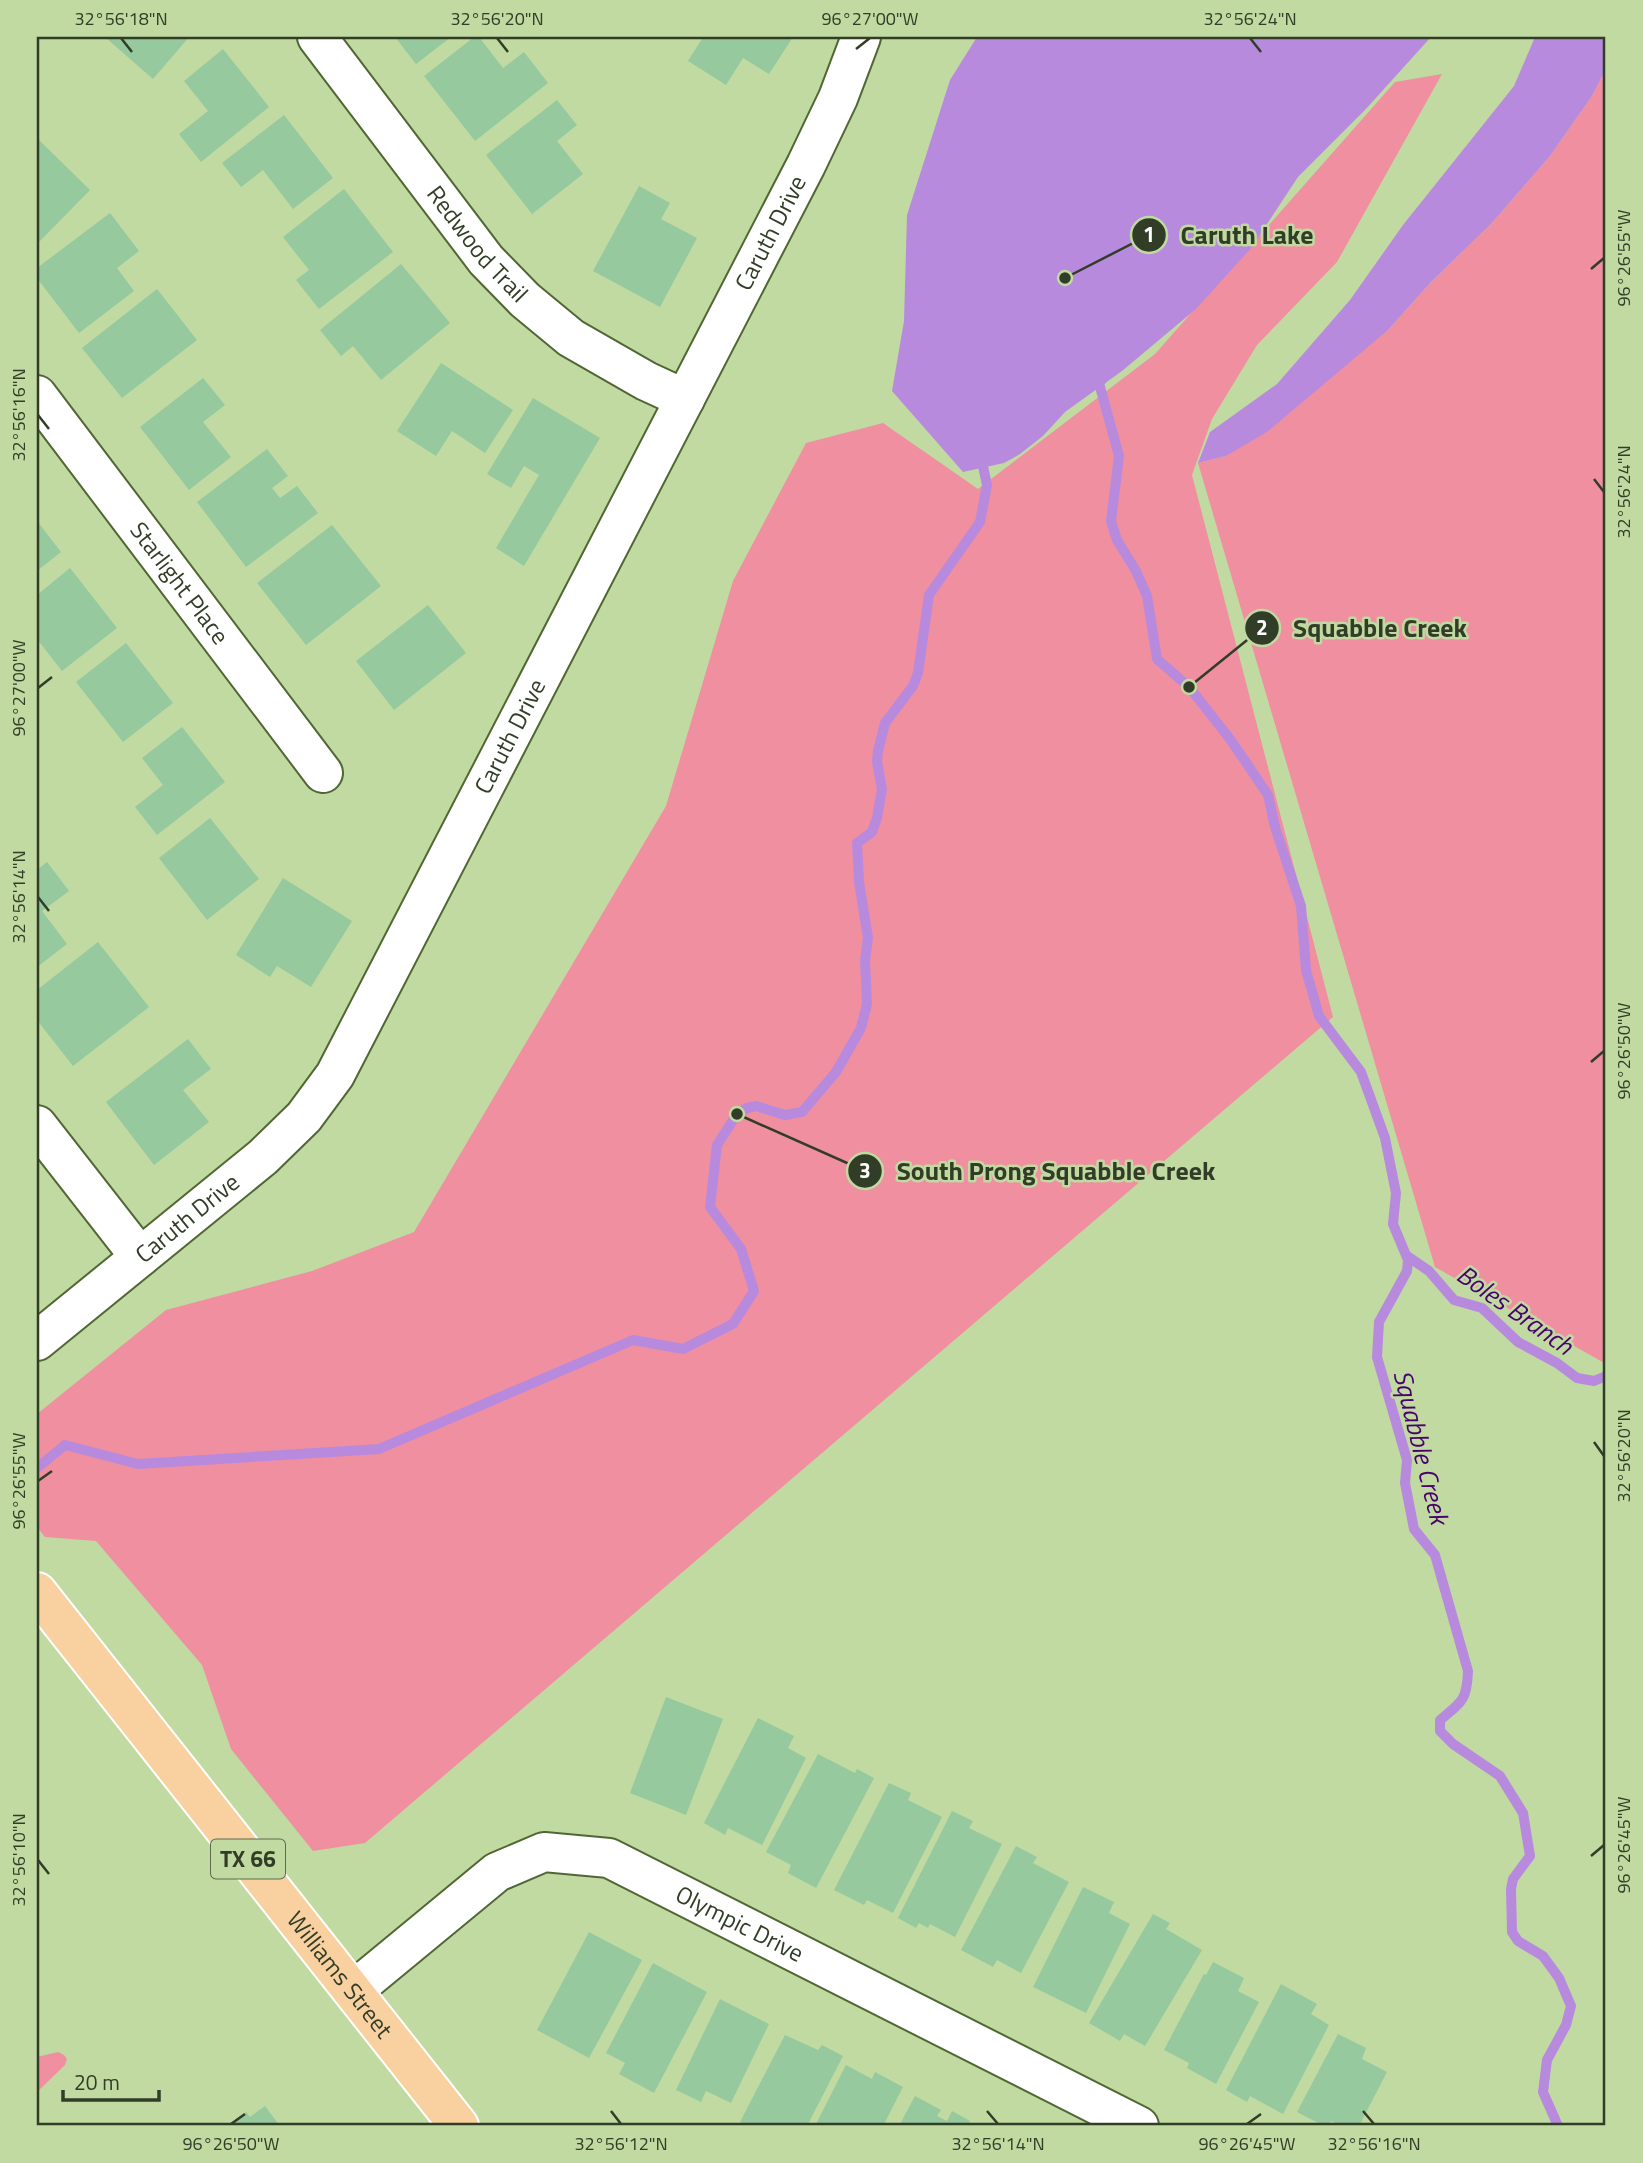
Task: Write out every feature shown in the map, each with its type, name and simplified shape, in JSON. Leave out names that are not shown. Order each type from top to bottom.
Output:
[{"type":"main road","name":"Williams Street","points":[[37,1592],[459,2126]]},
{"type":"street","name":"Redwood Trail","points":[[317,37],[486,260],[525,300],[571,338],[646,381],[685,399]]},
{"type":"street","name":"Caruth Drive","points":[[37,1341],[262,1157],[304,1117],[335,1075],[811,153],[838,98],[861,37]]},
{"type":"street","name":"Starlight Place","points":[[37,395],[323,773]]},
{"type":"street","points":[[37,1125],[140,1257]]},
{"type":"street","name":"Olympic Drive","points":[[354,1990],[497,1872],[544,1852],[609,1858],[1139,2126]]},
{"type":"shaded area","points":[[977,37],[1431,37],[1365,110],[1298,177],[1252,247],[1196,309],[1122,371],[1065,412],[1043,436],[1020,454],[1004,463],[963,472],[892,391],[904,321],[907,215],[950,80]]},
{"type":"shaded area","points":[[1535,37],[1606,37],[1606,69],[1592,96],[1550,156],[1491,224],[1432,281],[1388,330],[1267,432],[1226,456],[1198,463],[1210,432],[1277,384],[1350,300],[1403,225],[1514,86]]},
{"type":"shaded area","points":[[1606,69],[1606,1364],[1435,1267],[1198,463],[1226,456],[1388,330],[1432,281],[1491,224],[1550,156],[1592,96]]},
{"type":"shaded area","points":[[1442,74],[1337,262],[1257,345],[1212,419],[1192,475],[1333,1017],[365,1843],[313,1851],[231,1749],[202,1665],[96,1541],[45,1537],[37,1527],[37,1414],[166,1310],[312,1271],[414,1232],[666,806],[733,581],[806,443],[883,423],[978,489],[1155,354],[1395,82]]},
{"type":"shaded area","points":[[58,2052],[67,2059],[65,2065],[37,2092],[37,2057]]},
{"type":"building","points":[[105,37],[189,37],[153,79]]},
{"type":"building","points":[[395,37],[451,37],[416,64]]},
{"type":"building","points":[[474,37],[479,37],[503,68],[524,52],[548,83],[475,141],[424,76]]},
{"type":"building","points":[[703,37],[793,37],[769,74],[743,58],[726,85],[688,61]]},
{"type":"building","points":[[223,49],[269,107],[201,162],[179,134],[208,111],[184,81]]},
{"type":"building","points":[[557,100],[577,125],[557,141],[583,174],[532,214],[486,155]]},
{"type":"building","points":[[284,115],[333,178],[293,209],[263,170],[241,187],[222,163]]},
{"type":"building","points":[[37,138],[90,190],[39,242],[37,240]]},
{"type":"building","points":[[639,186],[670,203],[661,219],[697,238],[660,307],[593,271]]},
{"type":"building","points":[[344,189],[393,252],[319,309],[296,280],[309,270],[283,237]]},
{"type":"building","points":[[110,213],[139,251],[117,268],[134,291],[79,333],[37,278],[37,268]]},
{"type":"building","points":[[401,264],[450,323],[381,380],[353,346],[341,356],[320,330]]},
{"type":"building","points":[[157,289],[197,340],[122,398],[82,348]]},
{"type":"building","points":[[441,363],[513,410],[485,453],[452,431],[436,456],[397,431]]},
{"type":"building","points":[[203,378],[225,405],[203,422],[231,457],[189,490],[140,427]]},
{"type":"building","points":[[533,398],[600,438],[524,566],[496,548],[539,475],[524,466],[511,488],[487,474]]},
{"type":"building","points":[[267,449],[288,476],[272,488],[280,498],[297,486],[318,513],[246,567],[197,502]]},
{"type":"building","points":[[37,521],[61,552],[37,571]]},
{"type":"building","points":[[332,525],[381,586],[306,645],[257,583]]},
{"type":"building","points":[[70,568],[117,628],[62,671],[37,639],[37,595]]},
{"type":"building","points":[[428,605],[466,653],[394,710],[356,661]]},
{"type":"building","points":[[126,643],[173,703],[123,742],[76,682]]},
{"type":"building","points":[[182,727],[225,782],[157,835],[135,807],[163,785],[142,758]]},
{"type":"building","points":[[210,818],[259,879],[207,920],[159,858]]},
{"type":"building","points":[[47,862],[69,891],[42,911],[67,944],[37,967],[37,870]]},
{"type":"building","points":[[283,878],[352,921],[311,987],[277,966],[270,977],[236,955]]},
{"type":"building","points":[[98,942],[149,1007],[73,1066],[37,1020],[37,990]]},
{"type":"building","points":[[188,1039],[211,1069],[183,1090],[209,1122],[154,1165],[106,1102]]},
{"type":"building","points":[[666,1697],[723,1719],[686,1815],[630,1793]]},
{"type":"building","points":[[758,1718],[794,1736],[788,1748],[806,1758],[762,1845],[728,1828],[725,1835],[704,1823]]},
{"type":"building","points":[[818,1754],[855,1773],[857,1769],[874,1778],[816,1888],[788,1873],[791,1865],[766,1852]]},
{"type":"building","points":[[889,1783],[911,1793],[908,1800],[942,1817],[893,1913],[867,1900],[864,1905],[834,1890]]},
{"type":"building","points":[[952,1811],[973,1821],[969,1828],[1002,1844],[955,1937],[930,1924],[928,1928],[919,1923],[916,1928],[898,1918]]},
{"type":"building","points":[[1016,1846],[1037,1857],[1033,1863],[1069,1882],[1021,1973],[997,1960],[993,1967],[961,1950]]},
{"type":"building","points":[[1083,1887],[1114,1902],[1109,1913],[1130,1924],[1086,2013],[1033,1987]]},
{"type":"building","points":[[1153,1914],[1170,1923],[1166,1929],[1202,1950],[1145,2046],[1124,2034],[1120,2041],[1089,2023]]},
{"type":"building","points":[[589,1932],[642,1960],[589,2058],[537,2030]]},
{"type":"building","points":[[1213,1962],[1244,1978],[1238,1991],[1259,2002],[1216,2084],[1187,2068],[1189,2063],[1164,2050]]},
{"type":"building","points":[[653,1963],[707,1992],[654,2093],[619,2074],[625,2063],[606,2053]]},
{"type":"building","points":[[1281,1984],[1317,2004],[1311,2014],[1329,2025],[1283,2114],[1250,2096],[1247,2102],[1226,2090]]},
{"type":"building","points":[[720,1999],[769,2024],[731,2103],[706,2091],[701,2102],[676,2090]]},
{"type":"building","points":[[1338,2034],[1366,2048],[1362,2059],[1387,2072],[1359,2126],[1341,2126],[1331,2121],[1328,2126],[1324,2126],[1297,2112]]},
{"type":"building","points":[[785,2035],[818,2050],[822,2045],[843,2056],[807,2126],[747,2126],[740,2122]]},
{"type":"building","points":[[846,2065],[872,2079],[875,2072],[903,2087],[883,2126],[815,2126]]},
{"type":"building","points":[[915,2096],[941,2110],[937,2116],[947,2121],[952,2111],[970,2121],[967,2126],[899,2126]]},
{"type":"building","points":[[265,2106],[280,2126],[227,2126],[246,2112],[250,2117]]},
{"type":"waterway","name":"Squabble Creek","points":[[1104,377],[1099,383],[1119,456],[1111,521],[1117,540],[1136,571],[1147,596],[1157,659],[1189,687],[1230,739],[1268,795],[1275,827],[1301,906],[1306,970],[1319,1016],[1361,1072],[1385,1138],[1396,1193],[1393,1224],[1408,1260],[1407,1271],[1379,1322],[1377,1357],[1407,1460],[1405,1483],[1414,1529],[1435,1555],[1468,1671],[1465,1695],[1440,1720],[1440,1731],[1453,1744],[1500,1776],[1523,1813],[1530,1856],[1513,1879],[1512,1932],[1518,1941],[1543,1956],[1559,1978],[1571,2006],[1566,2025],[1547,2060],[1543,2092],[1558,2126]]},
{"type":"waterway","points":[[37,1468],[65,1445],[138,1464],[379,1449],[633,1340],[683,1349],[733,1324],[754,1291],[741,1249],[710,1207],[717,1145],[737,1114],[747,1108],[756,1106],[785,1115],[802,1112],[836,1072],[861,1028],[867,1004],[865,960],[868,938],[859,882],[857,843],[872,832],[877,818],[882,789],[877,762],[878,751],[885,723],[913,686],[918,673],[929,595],[980,522],[987,485],[981,457]]},
{"type":"waterway","name":"Boles Branch","points":[[1407,1256],[1429,1271],[1454,1300],[1482,1308],[1518,1342],[1557,1363],[1577,1378],[1594,1381],[1606,1376]]},
{"type":"place","name":"Caruth Lake","points":[[1065,278]]},
{"type":"place","name":"Squabble Creek","points":[[1189,687]]},
{"type":"place","name":"South Prong Squabble Creek","points":[[737,1114]]}]
